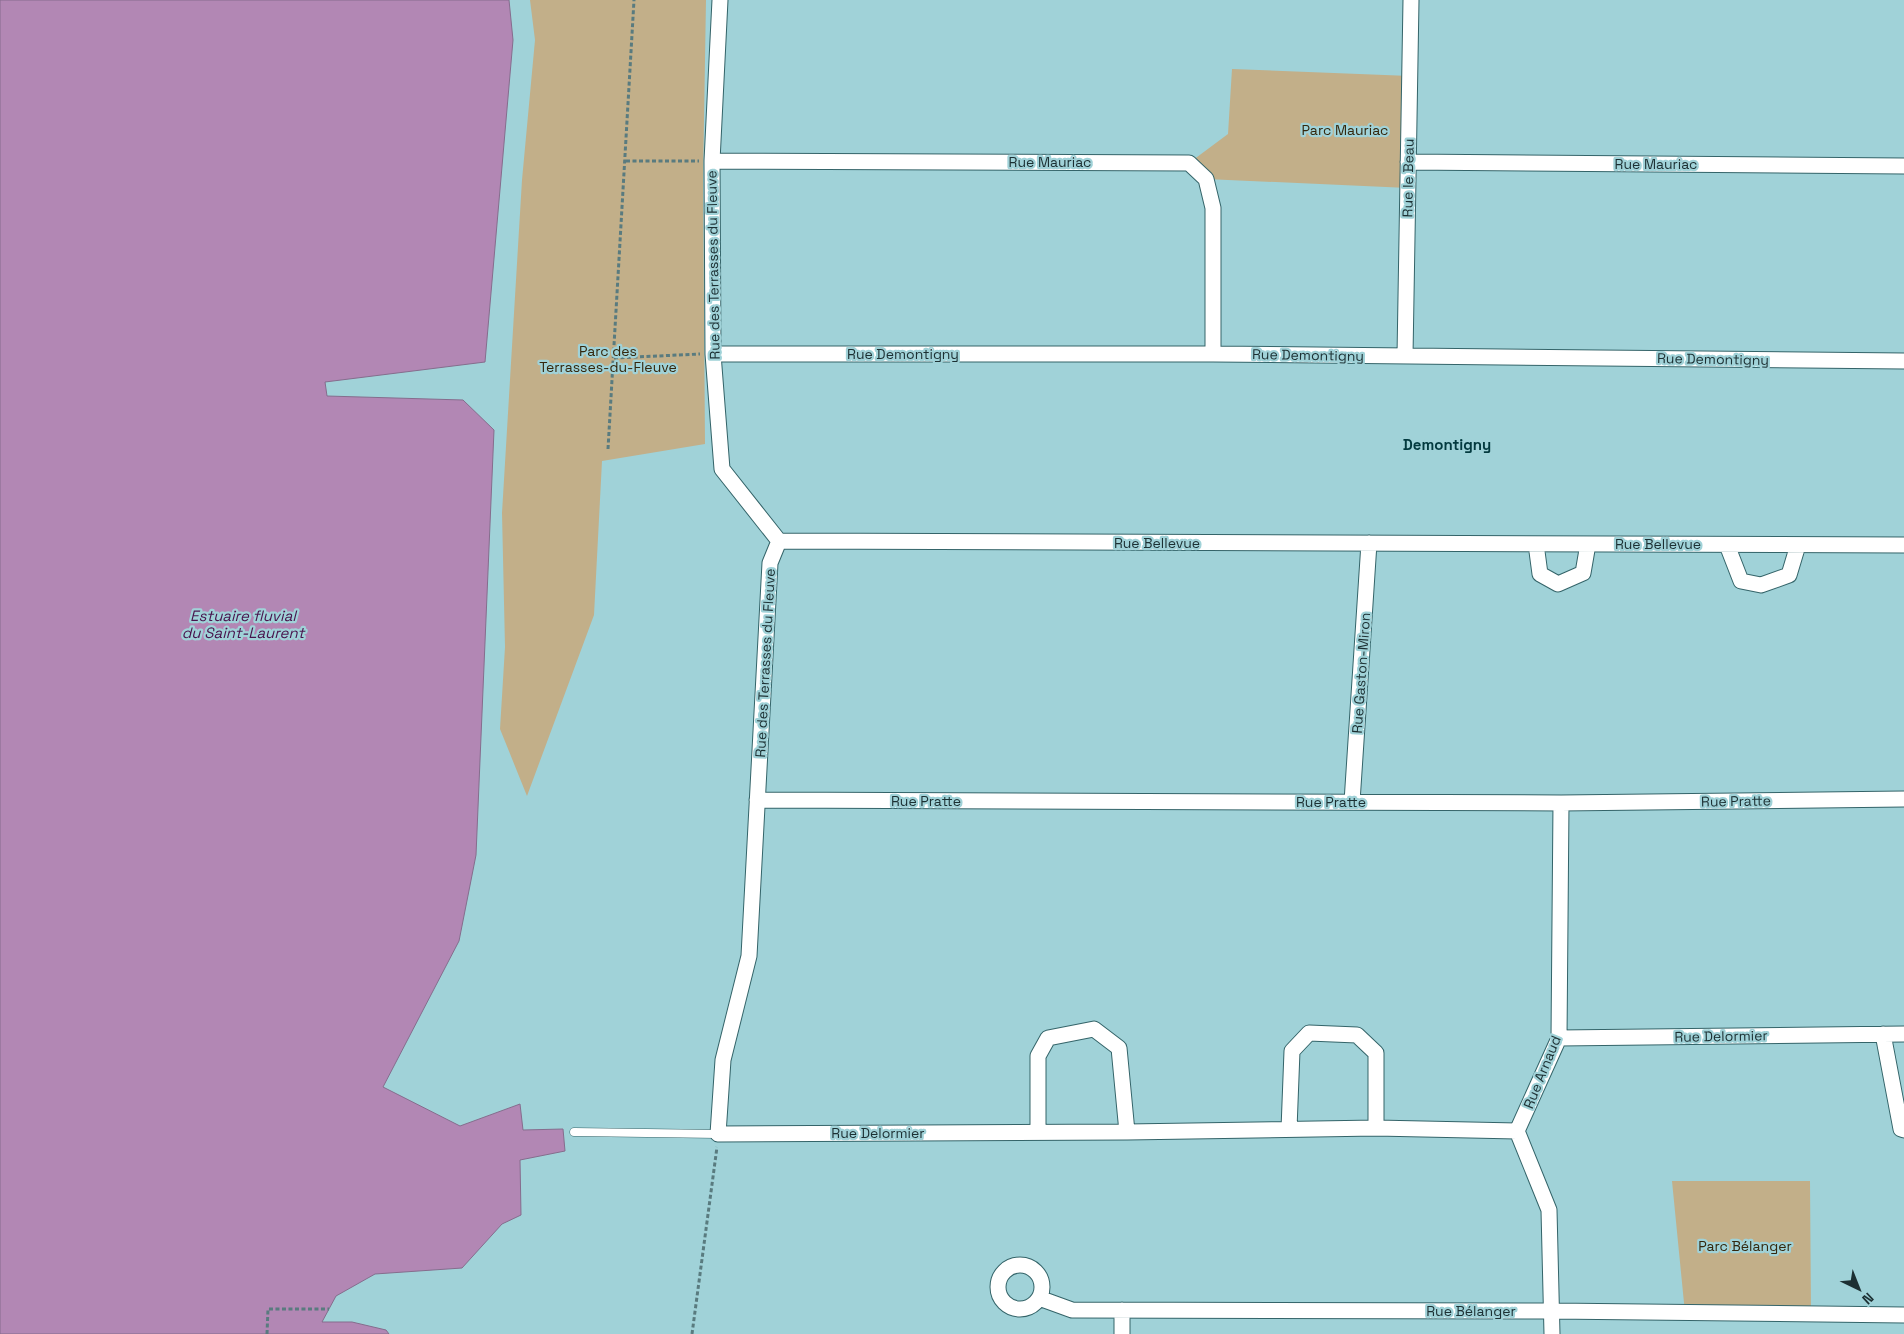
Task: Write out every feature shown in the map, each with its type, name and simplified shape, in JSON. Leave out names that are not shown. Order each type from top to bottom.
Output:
[{"type":"street","name":"Rue des Terrasses du Fleuve","points":[[718,1134],[723,1060],[749,956],[770,563],[779,541],[722,469],[713,354],[712,161],[720,0]]},
{"type":"street","name":"Rue le Beau","points":[[1405,356],[1411,0]]},
{"type":"street","name":"Rue Mauriac","points":[[712,161],[1189,163],[1206,179],[1213,208],[1213,354]]},
{"type":"street","name":"Rue Mauriac","points":[[1408,162],[1904,166]]},
{"type":"street","name":"Rue Demontigny","points":[[713,354],[1213,354],[1904,361]]},
{"type":"street","name":"Rue Bellevue","points":[[779,541],[1904,545]]},
{"type":"street","name":"Rue Gaston-Miron","points":[[1352,802],[1369,543]]},
{"type":"street","points":[[1536,544],[1540,574],[1558,584],[1583,573],[1588,544]]},
{"type":"street","points":[[1727,545],[1742,581],[1762,586],[1789,575],[1798,545]]},
{"type":"street","name":"Rue Pratte","points":[[757,800],[1561,803],[1904,799]]},
{"type":"street","name":"Rue Arnaud","points":[[1517,1131],[1559,1038],[1561,803]]},
{"type":"street","points":[[1038,1131],[1038,1056],[1041,1050],[1048,1038],[1094,1029],[1119,1048],[1127,1132]]},
{"type":"street","points":[[1289,1130],[1292,1051],[1308,1033],[1357,1035],[1376,1053],[1376,1128]]},
{"type":"street","points":[[1884,1034],[1901,1129],[1904,1130]]},
{"type":"street","name":"Rue Delormier","points":[[1559,1038],[1904,1034]]},
{"type":"street","name":"Rue Delormier","points":[[718,1134],[1127,1132],[1376,1128],[1517,1131]]},
{"type":"street","points":[[1517,1131],[1549,1210],[1552,1334]]},
{"type":"street","name":"Rue Bélanger","points":[[1040,1298],[1072,1310],[1552,1311],[1904,1315]]},
{"type":"street","points":[[1122,1310],[1122,1334]]},
{"type":"lane","points":[[574,1132],[718,1134]]},
{"type":"path","points":[[608,449],[634,0]]},
{"type":"path","points":[[626,161],[712,161]]},
{"type":"path","points":[[614,358],[713,354]]},
{"type":"path","points":[[692,1334],[718,1134]]},
{"type":"path","points":[[267,1334],[268,1309],[329,1309]]},
{"type":"green space","name":"Parc des Terrasses-du-Fleuve","points":[[530,0],[706,0],[703,180],[705,444],[602,461],[594,615],[527,796],[500,729],[505,647],[502,513],[522,180],[535,40]]},
{"type":"green space","name":"Parc Mauriac","points":[[1232,69],[1410,76],[1408,188],[1206,179],[1189,163],[1228,134]]},
{"type":"green space","name":"Parc Bélanger","points":[[1672,1181],[1810,1181],[1811,1311],[1685,1313]]},
{"type":"water","name":"Estuaire fluvial du Saint-Laurent","points":[[0,0],[509,0],[513,40],[485,362],[325,382],[327,396],[463,400],[494,430],[476,855],[459,941],[383,1087],[460,1126],[520,1104],[523,1130],[563,1129],[565,1151],[520,1160],[521,1215],[502,1224],[462,1268],[375,1274],[336,1296],[322,1322],[352,1322],[386,1330],[389,1334],[0,1334]]},
{"type":"district","name":"Demontigny","points":[[1447,445]]}]
